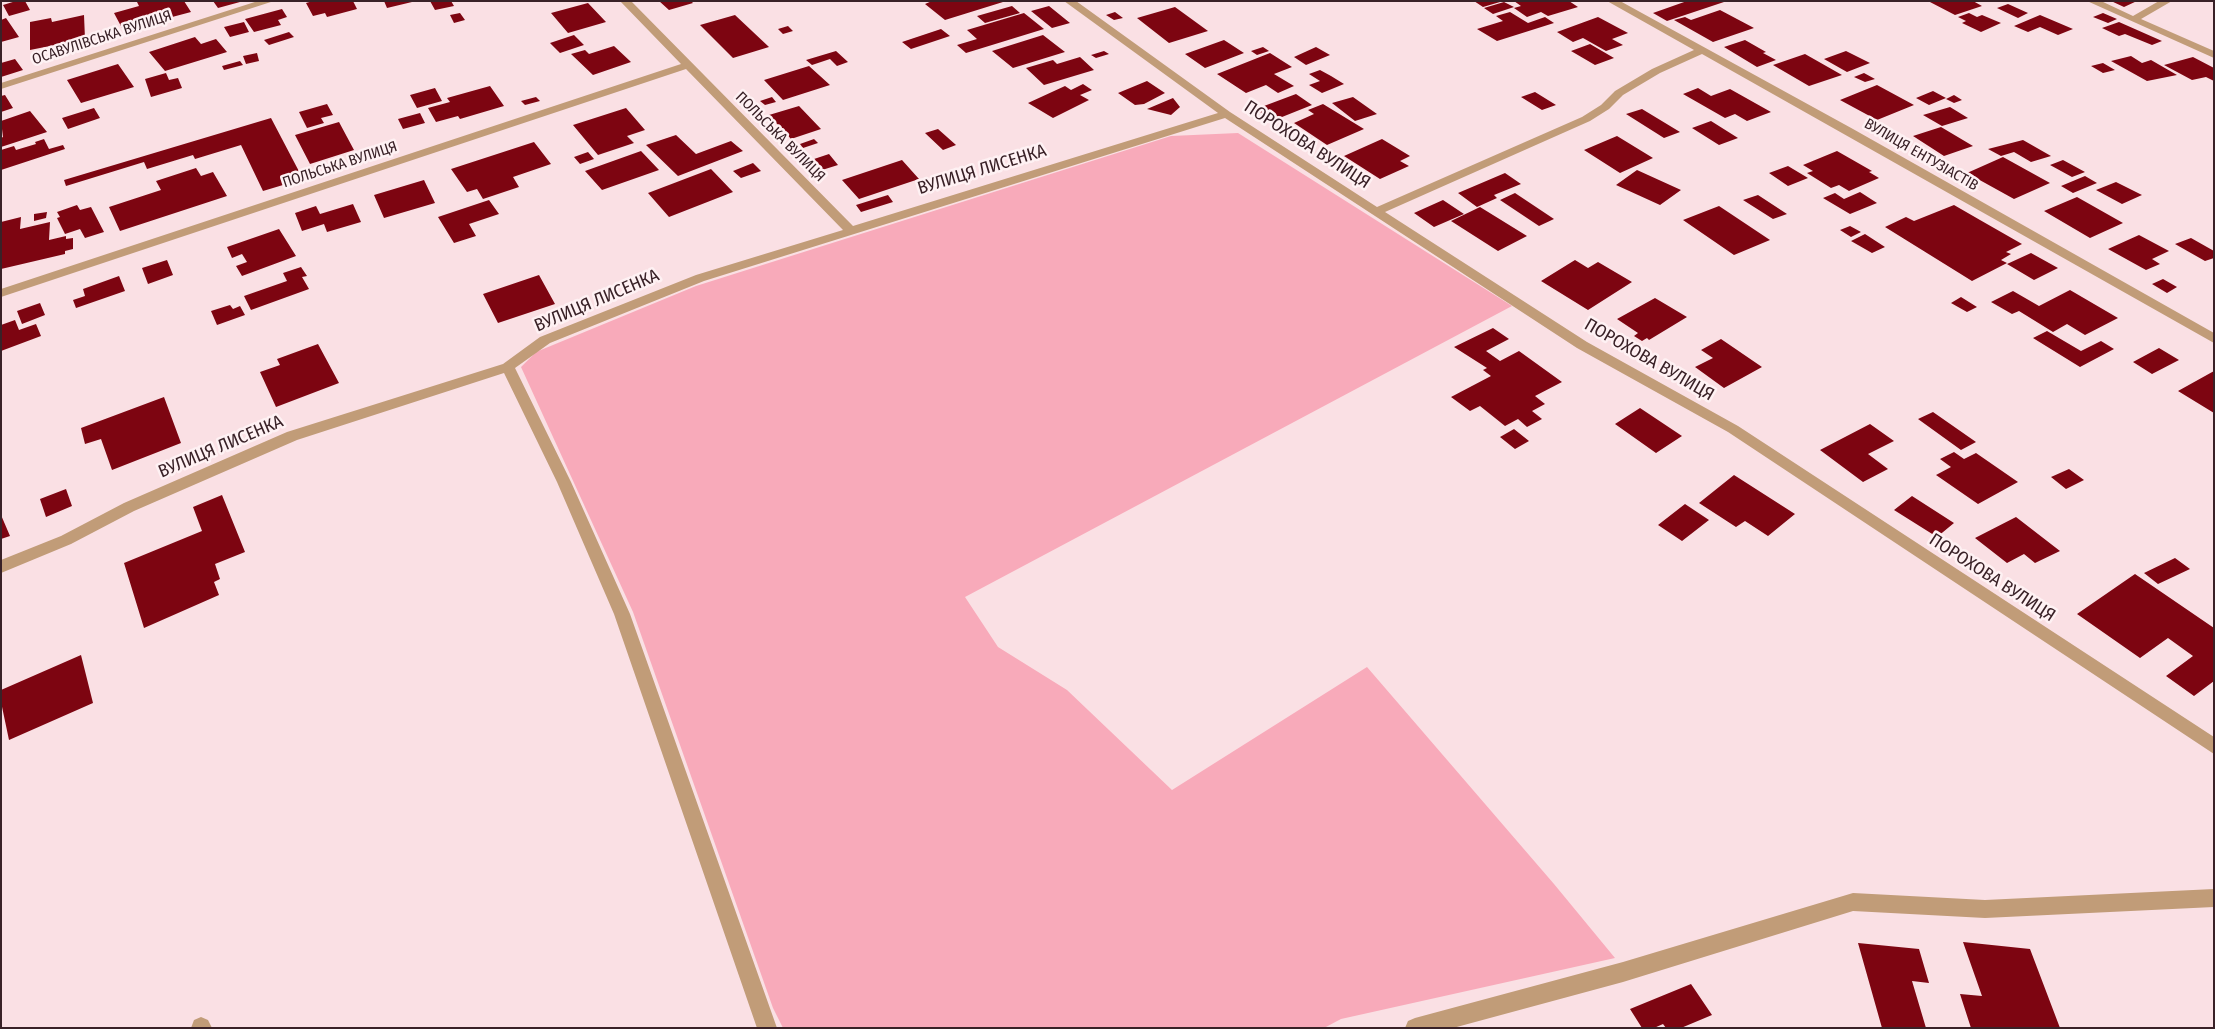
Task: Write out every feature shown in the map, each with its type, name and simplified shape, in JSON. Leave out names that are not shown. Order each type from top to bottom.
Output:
[{"type":"street","name":"ОСАВУЛІВСЬКА ВУЛИЦЯ","points":[[1,86],[269,1]]},
{"type":"street","name":"ПОЛЬСЬКА ВУЛИЦЯ","points":[[625,1],[850,230]]},
{"type":"street","name":"ПОРОХОВА ВУЛИЦЯ","points":[[1069,1],[1226,114],[1376,212],[1582,345],[1733,429],[2214,747]]},
{"type":"street","name":"ВУЛИЦЯ ЕНТУЗІАСТІВ","points":[[1612,1],[1849,131],[2214,339]]},
{"type":"street","points":[[2092,1],[2214,55]]},
{"type":"street","points":[[2133,20],[2167,1]]},
{"type":"street","points":[[1376,212],[1586,119],[1605,107],[1626,88],[1656,71],[1701,51]]},
{"type":"street","name":"ПОЛЬСЬКА ВУЛИЦЯ","points":[[1,293],[688,65]]},
{"type":"street","name":"ВУЛИЦЯ ЛИСЕНКА","points":[[1,566],[66,540],[129,507],[292,436],[508,367],[545,340],[690,282],[850,230],[1226,114]]},
{"type":"street","points":[[508,367],[564,482],[622,614],[767,1028]]},
{"type":"street","points":[[1415,1028],[1622,972],[1853,902],[1985,909],[2214,898]]},
{"type":"shaded area","points":[[1238,133],[1512,306],[965,597],[998,647],[1067,690],[1172,790],[1367,667],[1554,884],[1615,958],[1341,1019],[1324,1028],[783,1028],[773,1008],[633,612],[521,367],[536,352],[696,286],[1171,136]]},
{"type":"building","points":[[16,1],[25,1],[30,10],[9,16],[3,5]]},
{"type":"building","points":[[184,1],[191,12],[123,30],[114,13],[139,6],[137,2]]},
{"type":"building","points":[[213,1],[240,1],[240,2],[218,8]]},
{"type":"building","points":[[313,1],[353,1],[357,9],[327,17],[325,13],[313,16],[306,3]]},
{"type":"building","points":[[384,1],[412,1],[412,2],[387,8]]},
{"type":"building","points":[[430,1],[451,1],[454,6],[435,10]]},
{"type":"building","points":[[659,1],[691,1],[693,3],[669,10]]},
{"type":"building","points":[[932,1],[1003,2],[945,20],[925,4]]},
{"type":"building","points":[[1474,1],[1500,1],[1500,2],[1483,7]]},
{"type":"building","points":[[1514,1],[1569,1],[1578,7],[1548,16],[1541,12],[1527,17],[1514,8],[1521,6]]},
{"type":"building","points":[[1687,1],[1724,2],[1667,21],[1653,13]]},
{"type":"building","points":[[1928,1],[1973,1],[1982,6],[1955,15]]},
{"type":"building","points":[[2111,1],[2137,1],[2124,7]]},
{"type":"building","points":[[1504,2],[1514,7],[1493,14],[1484,8]]},
{"type":"building","points":[[588,3],[606,22],[568,33],[551,13]]},
{"type":"building","points":[[2008,4],[2028,13],[2018,18],[1997,8]]},
{"type":"building","points":[[1012,6],[1020,13],[985,23],[977,16]]},
{"type":"building","points":[[1049,6],[1070,23],[1052,28],[1031,11]]},
{"type":"building","points":[[1175,7],[1208,31],[1169,43],[1137,18]]},
{"type":"building","points":[[282,9],[287,17],[278,20],[281,25],[254,32],[245,19]]},
{"type":"building","points":[[1720,10],[1754,28],[1713,42],[1674,20],[1685,17],[1691,20]]},
{"type":"building","points":[[1115,12],[1123,18],[1114,20],[1106,15]]},
{"type":"building","points":[[1510,12],[1528,23],[1545,17],[1554,23],[1497,41],[1477,29],[1503,21],[1496,16]]},
{"type":"building","points":[[460,13],[465,20],[454,23],[450,15]]},
{"type":"building","points":[[1024,13],[1044,29],[966,53],[957,45],[977,39],[967,30]]},
{"type":"building","points":[[1969,13],[1977,17],[1982,15],[2001,23],[1981,32],[1962,23],[1966,21],[1958,17]]},
{"type":"building","points":[[2103,13],[2117,19],[2108,23],[2093,17]]},
{"type":"building","points":[[84,15],[85,39],[30,50],[30,22],[51,18],[52,22]]},
{"type":"building","points":[[735,15],[769,47],[733,58],[700,25]]},
{"type":"building","points":[[2040,15],[2073,29],[2058,35],[2040,27],[2028,32],[2014,26]]},
{"type":"building","points":[[1598,17],[1628,33],[1612,39],[1623,45],[1606,51],[1583,38],[1573,42],[1557,32]]},
{"type":"building","points":[[6,18],[19,37],[1,42],[1,20]]},
{"type":"building","points":[[244,22],[249,32],[230,37],[224,27]]},
{"type":"building","points":[[2119,22],[2162,41],[2152,45],[2125,34],[2119,36],[2102,28]]},
{"type":"building","points":[[788,26],[793,31],[783,34],[778,29]]},
{"type":"building","points":[[941,29],[950,36],[911,49],[902,42]]},
{"type":"building","points":[[289,32],[294,37],[269,45],[264,40]]},
{"type":"building","points":[[574,35],[584,45],[560,53],[550,43]]},
{"type":"building","points":[[1043,35],[1065,52],[1013,68],[992,51]]},
{"type":"building","points":[[195,37],[201,44],[216,39],[227,52],[165,71],[149,52]]},
{"type":"building","points":[[1224,40],[1244,53],[1205,68],[1185,54]]},
{"type":"building","points":[[1745,40],[1776,60],[1757,67],[1724,47]]},
{"type":"building","points":[[1590,44],[1614,58],[1595,65],[1571,51]]},
{"type":"building","points":[[614,46],[631,62],[593,75],[571,54],[585,50],[589,54]]},
{"type":"building","points":[[1263,47],[1269,51],[1257,55],[1251,51]]},
{"type":"building","points":[[1316,47],[1330,55],[1306,65],[1294,57]]},
{"type":"building","points":[[836,51],[848,62],[837,66],[830,59],[812,65],[806,60]]},
{"type":"building","points":[[1104,51],[1109,54],[1096,58],[1091,55]]},
{"type":"building","points":[[1846,51],[1870,63],[1847,72],[1824,59]]},
{"type":"building","points":[[257,53],[259,61],[246,64],[243,56]]},
{"type":"building","points":[[1270,53],[1292,67],[1274,74],[1294,86],[1278,93],[1266,85],[1246,93],[1217,74]]},
{"type":"building","points":[[1805,54],[1842,75],[1809,86],[1773,65]]},
{"type":"building","points":[[2131,56],[2142,63],[2151,60],[2177,75],[2147,81],[2111,61]]},
{"type":"building","points":[[1080,57],[1094,70],[1044,85],[1026,68],[1053,60],[1057,64]]},
{"type":"building","points":[[2193,57],[2214,68],[2214,81],[2206,77],[2192,80],[2164,65]]},
{"type":"building","points":[[15,59],[23,70],[1,77],[1,63]]},
{"type":"building","points":[[240,61],[243,65],[224,70],[222,66]]},
{"type":"building","points":[[2103,63],[2115,70],[2103,73],[2091,66]]},
{"type":"building","points":[[118,64],[134,87],[81,103],[67,80]]},
{"type":"building","points":[[809,66],[830,85],[783,100],[764,80]]},
{"type":"building","points":[[1320,70],[1344,84],[1322,93],[1309,85],[1320,81],[1309,74]]},
{"type":"building","points":[[166,73],[169,80],[178,78],[182,88],[151,97],[145,79]]},
{"type":"building","points":[[1864,73],[1875,79],[1865,82],[1854,77]]},
{"type":"building","points":[[1147,81],[1165,93],[1144,104],[1135,105],[1118,93]]},
{"type":"building","points":[[1083,84],[1092,90],[1080,95],[1089,100],[1053,118],[1028,103],[1065,86],[1071,90]]},
{"type":"building","points":[[1877,85],[1914,105],[1877,120],[1840,100]]},
{"type":"building","points":[[490,86],[504,106],[460,119],[458,116],[436,122],[428,108],[450,102],[447,98]]},
{"type":"building","points":[[435,88],[442,101],[417,108],[410,95]]},
{"type":"building","points":[[1698,88],[1711,96],[1730,89],[1771,112],[1747,121],[1735,114],[1725,118],[1683,94]]},
{"type":"building","points":[[1933,91],[1946,98],[1929,105],[1916,98]]},
{"type":"building","points":[[1535,92],[1556,105],[1542,110],[1521,97]]},
{"type":"building","points":[[1296,94],[1312,105],[1272,121],[1256,109]]},
{"type":"building","points":[[5,95],[13,108],[1,112],[1,96]]},
{"type":"building","points":[[1954,95],[1962,100],[1954,103],[1946,99]]},
{"type":"building","points":[[536,97],[540,101],[525,105],[521,101]]},
{"type":"building","points":[[772,97],[776,102],[765,105],[760,101]]},
{"type":"building","points":[[1353,97],[1377,114],[1355,121],[1332,103]]},
{"type":"building","points":[[1173,98],[1180,107],[1171,115],[1147,109]]},
{"type":"building","points":[[327,104],[333,115],[321,118],[324,123],[307,128],[299,112]]},
{"type":"building","points":[[1323,104],[1364,129],[1327,145],[1294,123],[1314,114],[1308,110]]},
{"type":"building","points":[[799,106],[821,129],[791,139],[769,115]]},
{"type":"building","points":[[1950,107],[1968,118],[1942,126],[1923,115]]},
{"type":"building","points":[[94,108],[100,118],[68,129],[62,118]]},
{"type":"building","points":[[626,108],[645,130],[627,136],[634,143],[598,155],[573,125]]},
{"type":"building","points":[[1642,109],[1680,132],[1664,138],[1626,114]]},
{"type":"building","points":[[30,111],[47,132],[1,147],[1,138],[3,137],[1,121]]},
{"type":"building","points":[[420,113],[425,123],[403,129],[398,119]]},
{"type":"building","points":[[271,118],[303,179],[263,191],[241,145],[195,159],[193,155],[147,169],[144,162],[66,186],[64,180]]},
{"type":"building","points":[[1711,121],[1738,138],[1719,145],[1692,128]]},
{"type":"building","points":[[339,122],[354,150],[310,164],[295,135]]},
{"type":"building","points":[[1880,125],[1891,130],[1882,134],[1872,128]]},
{"type":"building","points":[[1941,127],[1973,146],[1944,156],[1913,136]]},
{"type":"building","points":[[938,129],[956,145],[943,150],[925,133]]},
{"type":"building","points":[[676,135],[696,154],[731,141],[743,151],[678,176],[646,145]]},
{"type":"building","points":[[1617,136],[1653,158],[1620,173],[1584,150]]},
{"type":"building","points":[[44,139],[49,149],[63,145],[65,149],[1,170],[1,150],[14,146],[16,150],[36,144],[35,142]]},
{"type":"building","points":[[814,139],[818,143],[803,148],[800,144]]},
{"type":"building","points":[[1382,139],[1410,156],[1400,161],[1409,166],[1380,179],[1344,156]]},
{"type":"building","points":[[2023,140],[2051,156],[2031,162],[2014,152],[2001,156],[1988,149]]},
{"type":"building","points":[[534,142],[551,164],[513,177],[519,187],[483,199],[477,189],[467,192],[451,169]]},
{"type":"building","points":[[641,151],[659,170],[602,190],[585,171]]},
{"type":"building","points":[[1837,151],[1872,171],[1869,172],[1879,178],[1849,191],[1839,185],[1831,188],[1807,173],[1813,171],[1803,165]]},
{"type":"building","points":[[588,152],[594,159],[580,164],[574,157]]},
{"type":"building","points":[[829,154],[838,165],[822,170],[814,159]]},
{"type":"building","points":[[2003,157],[2050,183],[2014,199],[1967,173]]},
{"type":"building","points":[[902,160],[919,179],[859,199],[842,180]]},
{"type":"building","points":[[2063,160],[2085,172],[2072,177],[2050,165]]},
{"type":"building","points":[[753,163],[761,171],[741,178],[733,171]]},
{"type":"building","points":[[1788,166],[1808,178],[1788,186],[1769,173]]},
{"type":"building","points":[[196,168],[201,176],[213,172],[227,196],[120,231],[109,207],[161,190],[156,181]]},
{"type":"building","points":[[711,169],[733,192],[669,217],[648,193]]},
{"type":"building","points":[[1637,170],[1681,190],[1660,205],[1616,185]]},
{"type":"building","points":[[1505,173],[1521,184],[1494,195],[1497,198],[1477,207],[1458,193]]},
{"type":"building","points":[[963,174],[967,179],[956,182],[952,177]]},
{"type":"building","points":[[2085,176],[2097,183],[2073,193],[2061,186]]},
{"type":"building","points":[[424,180],[435,203],[384,218],[374,195]]},
{"type":"building","points":[[2116,182],[2142,195],[2122,204],[2096,190]]},
{"type":"building","points":[[1860,192],[1877,203],[1850,214],[1823,198],[1835,193],[1844,199]]},
{"type":"building","points":[[1515,193],[1554,219],[1539,226],[1500,200]]},
{"type":"building","points":[[888,195],[893,202],[861,212],[856,205]]},
{"type":"building","points":[[1758,195],[1787,214],[1773,219],[1743,200]]},
{"type":"building","points":[[2077,197],[2123,223],[2090,238],[2044,211]]},
{"type":"building","points":[[489,200],[499,214],[469,224],[476,236],[454,243],[438,217]]},
{"type":"building","points":[[1443,200],[1464,214],[1434,227],[1414,213]]},
{"type":"building","points":[[353,204],[361,222],[327,232],[324,224],[302,231],[295,213],[316,206],[320,214]]},
{"type":"building","points":[[77,205],[80,210],[91,207],[104,232],[85,238],[80,229],[65,234],[57,218],[60,217],[57,212]]},
{"type":"building","points":[[1954,205],[2022,244],[2006,252],[2011,254],[2001,260],[2007,263],[1972,281],[1885,227],[1906,217],[1914,221]]},
{"type":"building","points":[[1719,206],[1770,240],[1734,255],[1683,220]]},
{"type":"building","points":[[1480,207],[1527,236],[1498,251],[1451,221]]},
{"type":"building","points":[[47,212],[46,218],[34,221],[34,214]]},
{"type":"building","points":[[21,217],[20,229],[50,222],[49,240],[66,236],[66,239],[73,238],[73,249],[65,251],[65,254],[1,269],[1,222]]},
{"type":"building","points":[[1850,226],[1861,232],[1851,237],[1840,230]]},
{"type":"building","points":[[279,229],[296,256],[242,276],[236,266],[247,262],[242,254],[232,258],[227,247]]},
{"type":"building","points":[[1865,234],[1885,247],[1872,253],[1851,241]]},
{"type":"building","points":[[2139,235],[2169,251],[2152,259],[2160,264],[2146,270],[2108,249]]},
{"type":"building","points":[[2191,238],[2214,251],[2214,258],[2205,261],[2175,244]]},
{"type":"building","points":[[2031,253],[2058,268],[2034,280],[2007,264]]},
{"type":"building","points":[[167,260],[173,275],[148,284],[142,268]]},
{"type":"building","points":[[1575,260],[1588,268],[1598,262],[1632,282],[1588,310],[1541,281]]},
{"type":"building","points":[[301,267],[307,276],[302,277],[309,289],[251,310],[244,296],[287,281],[283,273]]},
{"type":"building","points":[[539,275],[555,304],[498,323],[483,294]]},
{"type":"building","points":[[119,276],[125,291],[76,308],[73,300],[85,296],[83,289]]},
{"type":"building","points":[[2163,279],[2177,287],[2167,293],[2152,284]]},
{"type":"building","points":[[2070,290],[2118,318],[2085,335],[2067,324],[2053,332],[2019,311],[2012,314],[1991,302],[2013,291],[2039,306]]},
{"type":"building","points":[[1961,297],[1977,307],[1967,312],[1951,303]]},
{"type":"building","points":[[1655,298],[1687,317],[1649,340],[1647,338],[1642,341],[1634,336],[1638,333],[1617,319]]},
{"type":"building","points":[[40,303],[45,315],[22,324],[17,311]]},
{"type":"building","points":[[230,305],[233,309],[240,306],[245,315],[217,325],[211,311]]},
{"type":"building","points":[[15,320],[19,330],[36,324],[41,336],[1,351],[1,325]]},
{"type":"building","points":[[1493,328],[1509,339],[1486,351],[1500,361],[1519,351],[1562,382],[1535,396],[1545,404],[1532,411],[1542,419],[1527,427],[1518,419],[1505,426],[1480,406],[1470,411],[1451,397],[1491,376],[1483,370],[1487,368],[1454,347]]},
{"type":"building","points":[[2047,331],[2081,351],[2101,341],[2114,349],[2080,367],[2033,338]]},
{"type":"building","points":[[1721,339],[1762,367],[1724,388],[1695,367],[1713,358],[1701,350]]},
{"type":"building","points":[[318,344],[339,383],[276,407],[260,372],[280,365],[277,359]]},
{"type":"building","points":[[2159,348],[2179,360],[2152,374],[2133,362]]},
{"type":"building","points":[[2214,371],[2214,413],[2178,391]]},
{"type":"building","points":[[164,397],[181,443],[112,470],[101,439],[85,444],[81,428]]},
{"type":"building","points":[[1640,408],[1682,436],[1656,453],[1615,424]]},
{"type":"building","points":[[1933,412],[1976,442],[1961,450],[1918,419]]},
{"type":"building","points":[[1870,424],[1894,441],[1868,454],[1888,469],[1863,482],[1820,450]]},
{"type":"building","points":[[1514,429],[1529,441],[1515,449],[1500,437]]},
{"type":"building","points":[[1954,452],[1964,459],[1976,453],[2018,482],[1978,504],[1936,475],[1951,467],[1940,459]]},
{"type":"building","points":[[2069,469],[2084,480],[2066,489],[2051,477]]},
{"type":"building","points":[[1734,475],[1795,514],[1768,536],[1745,521],[1736,527],[1699,503]]},
{"type":"building","points":[[66,489],[72,506],[46,517],[40,499]]},
{"type":"building","points":[[222,495],[245,552],[215,564],[220,579],[214,582],[219,595],[144,628],[124,563],[202,531],[193,507]]},
{"type":"building","points":[[1912,496],[1954,523],[1937,537],[1894,510]]},
{"type":"building","points":[[1685,504],[1709,520],[1682,541],[1658,525]]},
{"type":"building","points":[[1,515],[10,536],[1,539]]},
{"type":"building","points":[[2016,517],[2060,551],[2035,563],[2024,554],[2007,563],[1975,538]]},
{"type":"building","points":[[2175,558],[2190,569],[2158,584],[2144,573]]},
{"type":"building","points":[[2135,574],[2214,628],[2214,681],[2194,696],[2166,676],[2193,656],[2168,638],[2140,658],[2077,614]]},
{"type":"building","points":[[81,655],[93,703],[9,740],[1,702],[1,690]]},
{"type":"building","points":[[1963,942],[2030,949],[2060,1028],[1971,1028],[1960,994],[1982,996]]},
{"type":"building","points":[[1858,943],[1919,949],[1929,983],[1912,981],[1926,1028],[1882,1028]]},
{"type":"building","points":[[1691,984],[1712,1015],[1681,1028],[1666,1028],[1663,1024],[1654,1028],[1642,1028],[1630,1009]]}]
